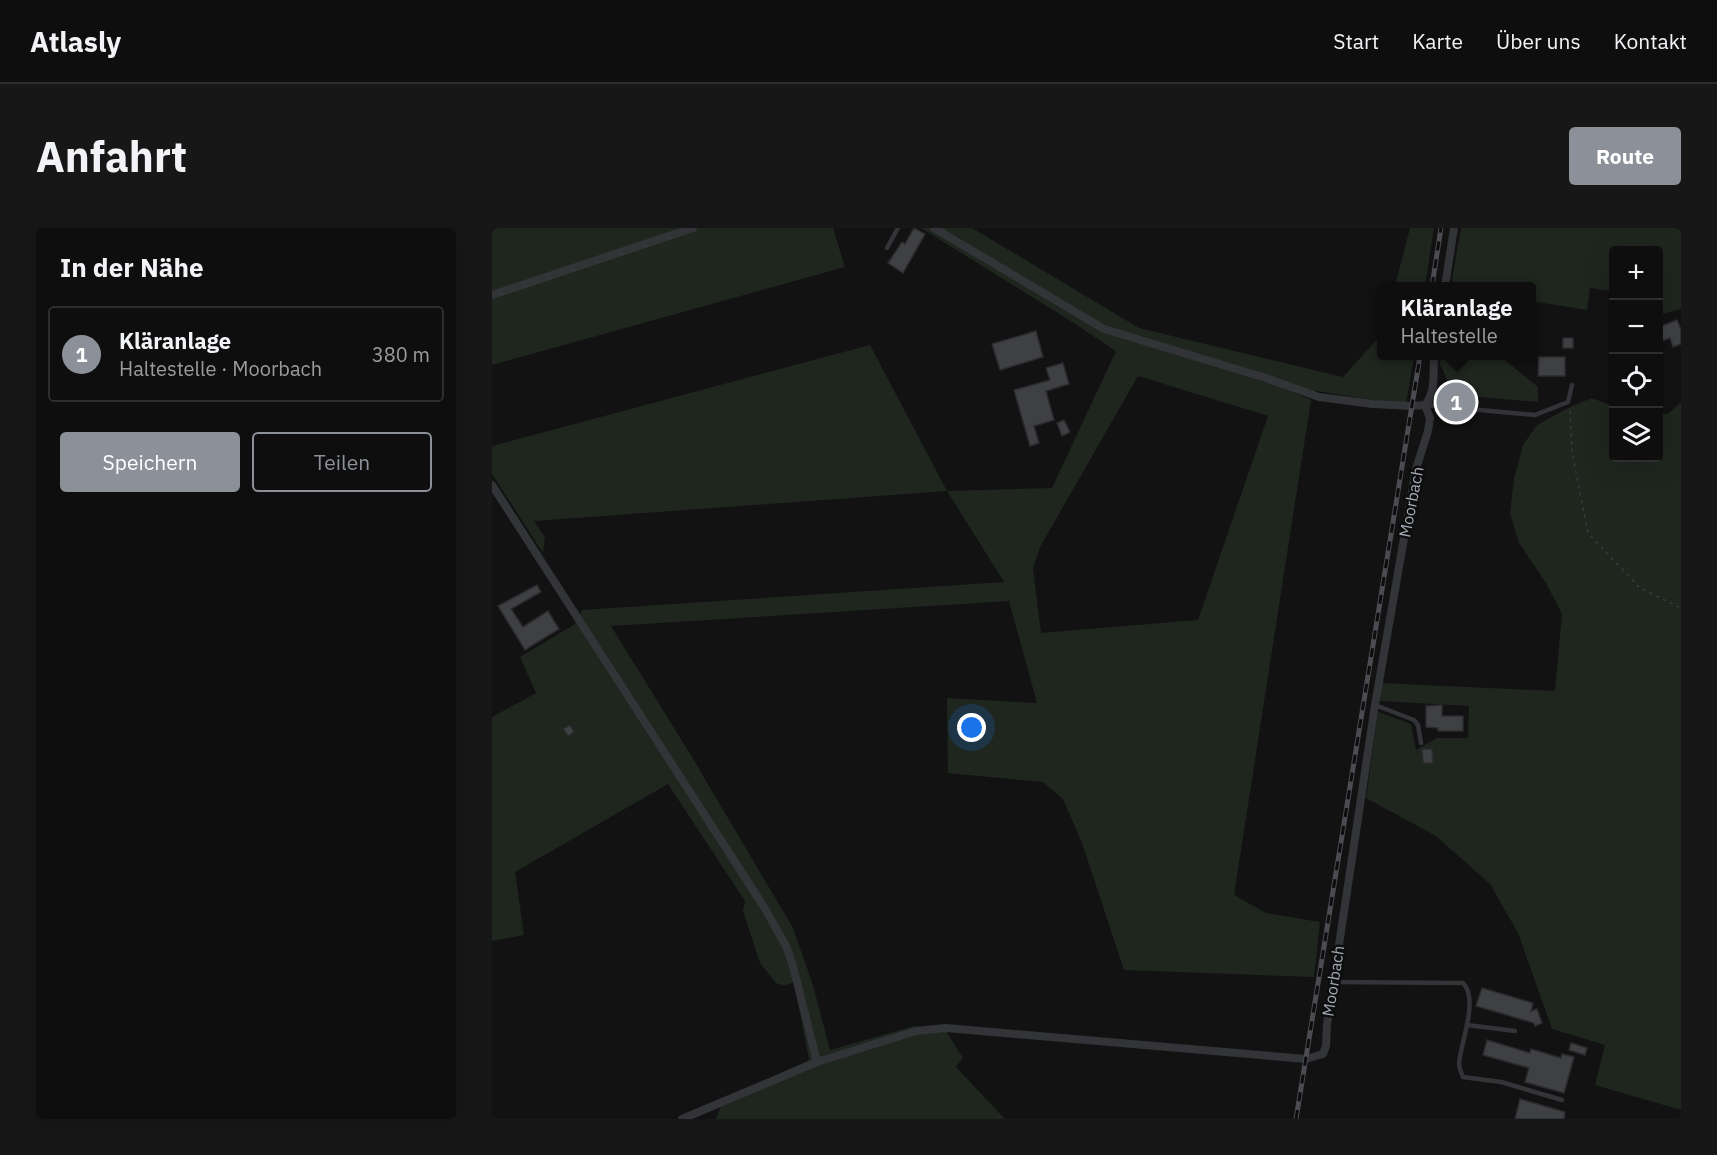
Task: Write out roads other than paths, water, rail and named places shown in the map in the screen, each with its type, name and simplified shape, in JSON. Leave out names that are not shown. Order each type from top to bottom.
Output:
[{"type":"street","points":[[492,295],[693,228]]},
{"type":"street","points":[[934,228],[1104,329],[1266,378],[1319,397],[1373,404],[1425,405]]},
{"type":"street","points":[[1446,282],[1454,228]]},
{"type":"street","name":"Moorbach","points":[[817,1062],[916,1030],[946,1028],[1306,1059],[1323,1054],[1375,705],[1416,469],[1428,431],[1430,418],[1425,405],[1430,399],[1432,390],[1434,360]]},
{"type":"street","points":[[492,484],[764,907],[786,946],[794,966],[817,1062],[682,1119]]},
{"type":"lane","points":[[887,248],[898,228]]},
{"type":"lane","points":[[1425,405],[1535,415],[1568,402],[1572,385]]},
{"type":"lane","points":[[1375,705],[1414,720],[1418,726],[1421,743]]},
{"type":"lane","points":[[1333,982],[1463,983],[1469,995],[1467,1025],[1459,1066],[1463,1077],[1501,1082],[1563,1100]]},
{"type":"lane","points":[[1467,1025],[1515,1031]]},
{"type":"railway","points":[[1433,282],[1441,228]]},
{"type":"railway","points":[[1296,1119],[1419,360]]},
{"type":"place","name":"Kläranlage","points":[[1456,402]]}]
